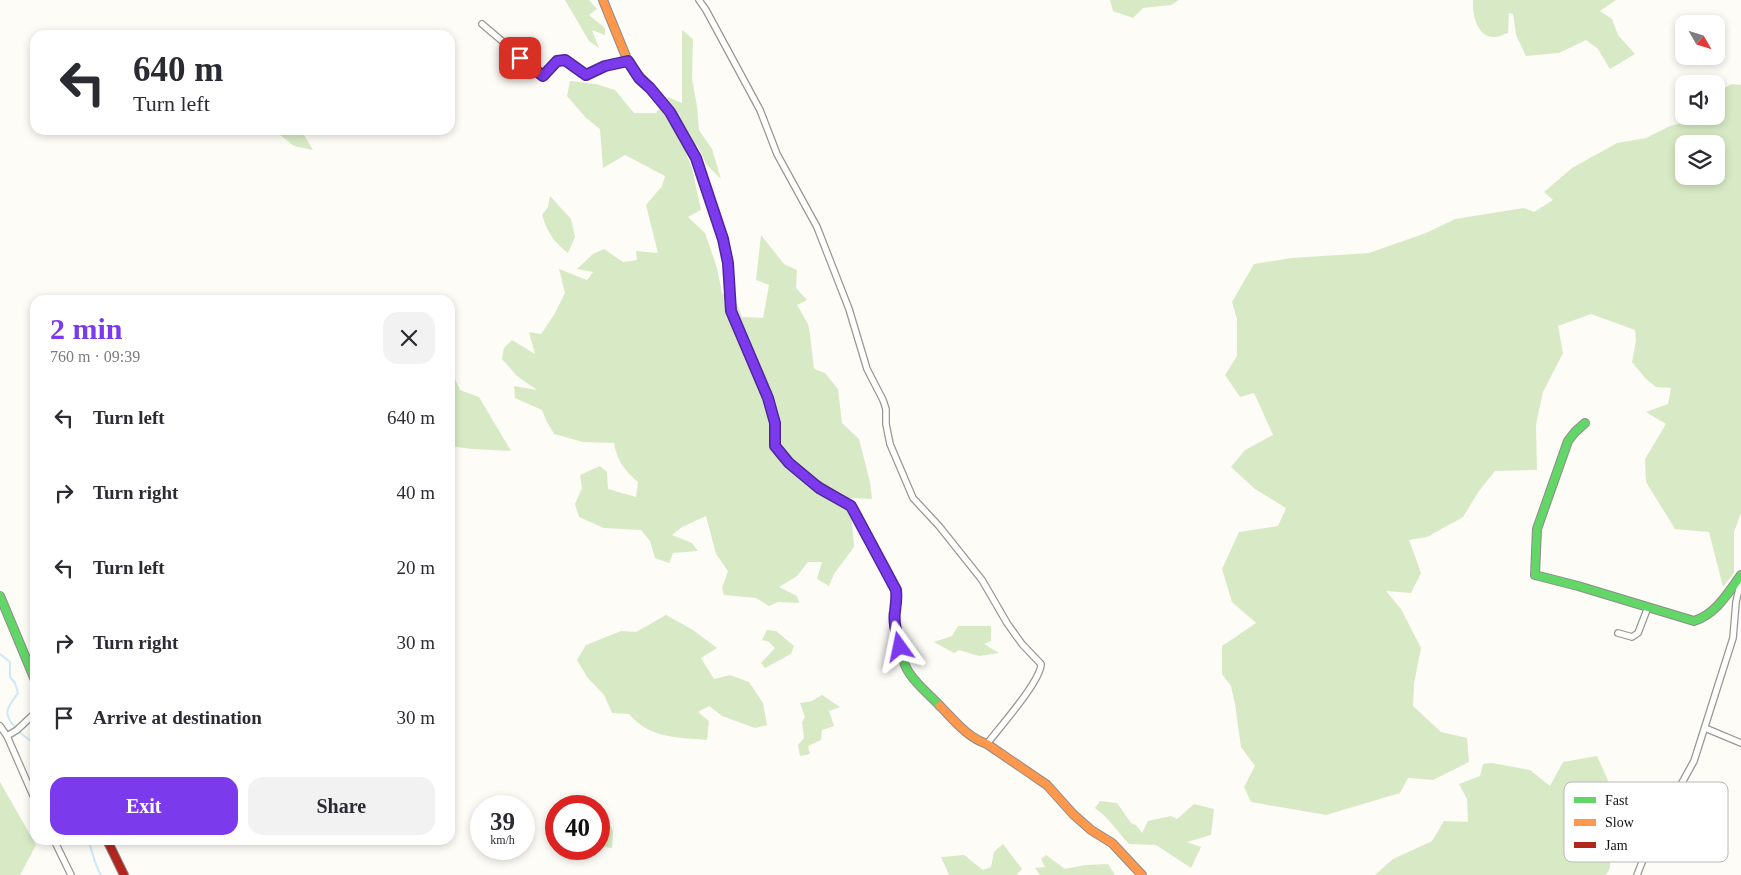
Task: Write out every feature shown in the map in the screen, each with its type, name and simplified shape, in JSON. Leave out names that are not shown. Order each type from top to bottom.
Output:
[{"type":"street","points":[[603,0],[628,61],[639,78],[670,112],[696,158],[723,239],[728,263],[731,311],[768,398],[775,423],[775,446],[789,463],[819,488],[851,506],[896,590],[895,630],[905,664],[910,674],[967,734],[987,744],[1047,785],[1073,814],[1091,830],[1112,843],[1142,875]]},
{"type":"street","points":[[699,0],[760,110],[777,154],[817,227],[848,309],[867,369],[883,400],[886,409],[886,424],[890,444],[914,498],[982,580],[1007,623],[1022,644],[1041,664],[1032,685],[987,744]]},
{"type":"street","points":[[482,24],[543,76],[557,61],[565,60],[586,75],[605,66],[628,61]]},
{"type":"street","points":[[1585,423],[1571,435],[1566,445],[1564,455],[1540,517],[1537,529],[1534,574],[1538,577],[1578,586],[1694,621],[1700,620],[1720,602],[1741,575]]},
{"type":"street","points":[[1682,782],[1694,761],[1733,638],[1736,602],[1741,580]]},
{"type":"street","points":[[0,596],[30,668]]},
{"type":"street","points":[[1618,633],[1632,637],[1638,633],[1648,607]]},
{"type":"street","points":[[6,736],[17,730],[30,718]]},
{"type":"street","points":[[0,726],[30,789]]},
{"type":"street","points":[[1705,728],[1741,743]]},
{"type":"street","points":[[56,845],[71,875]]},
{"type":"street","points":[[109,845],[124,875]]},
{"type":"street","points":[[1636,875],[1642,862]]},
{"type":"green space","points":[[565,0],[589,0],[597,9],[589,15],[605,28],[605,35],[592,30],[599,48],[589,41]]},
{"type":"green space","points":[[1110,0],[1179,0],[1171,5],[1143,8],[1133,18],[1113,11]]},
{"type":"green space","points":[[1473,0],[1616,0],[1600,11],[1612,19],[1618,35],[1635,54],[1610,69],[1598,49],[1586,40],[1559,53],[1526,56],[1516,35],[1513,14],[1509,13],[1508,33],[1497,37],[1490,37],[1480,30],[1477,24]]},
{"type":"green space","points":[[682,30],[693,39],[692,79],[699,130],[712,149],[721,179],[707,165],[697,145],[686,153],[692,168],[701,210],[688,217],[705,233],[717,268],[722,293],[738,306],[742,317],[763,318],[769,285],[756,280],[761,235],[784,264],[797,270],[796,288],[807,300],[797,305],[808,324],[814,369],[825,373],[838,389],[842,423],[859,439],[870,482],[872,499],[850,498],[854,547],[834,574],[829,586],[817,579],[822,562],[808,562],[797,576],[779,587],[797,596],[799,603],[778,602],[769,606],[756,598],[724,595],[722,588],[728,571],[716,554],[706,516],[682,527],[672,535],[692,543],[698,551],[673,553],[669,563],[655,558],[650,541],[641,530],[604,528],[579,517],[575,504],[582,488],[580,475],[600,466],[607,472],[608,489],[636,497],[638,482],[622,465],[614,443],[583,442],[554,434],[542,410],[515,398],[514,386],[537,390],[517,376],[502,359],[504,348],[512,340],[535,354],[529,332],[541,334],[554,315],[565,293],[559,269],[587,280],[593,272],[577,269],[593,254],[604,249],[623,262],[637,260],[636,251],[658,253],[646,205],[662,186],[665,176],[625,155],[603,168],[600,129],[586,118],[567,96],[570,81],[596,84],[615,90],[634,113],[656,113],[668,97],[682,103]]},
{"type":"green space","points":[[1732,84],[1741,85],[1741,513],[1734,532],[1734,573],[1723,587],[1709,532],[1675,529],[1646,482],[1645,459],[1666,424],[1646,412],[1668,404],[1671,388],[1656,387],[1646,379],[1632,362],[1636,341],[1635,330],[1591,314],[1558,326],[1563,353],[1543,392],[1536,425],[1537,470],[1495,471],[1479,491],[1463,517],[1427,537],[1409,540],[1421,573],[1411,593],[1386,591],[1401,609],[1421,648],[1414,684],[1413,706],[1441,732],[1467,738],[1469,762],[1433,780],[1408,778],[1400,793],[1326,815],[1251,802],[1244,787],[1255,766],[1241,747],[1231,686],[1222,674],[1222,646],[1256,623],[1232,602],[1222,569],[1239,532],[1278,526],[1286,508],[1255,489],[1231,467],[1245,450],[1273,435],[1254,393],[1240,397],[1225,375],[1237,356],[1237,319],[1232,302],[1254,264],[1291,258],[1369,253],[1426,233],[1455,219],[1524,208],[1534,212],[1553,200],[1544,192],[1572,168],[1617,143],[1646,138],[1670,126],[1725,125],[1725,88]]},
{"type":"green space","points":[[280,135],[304,135],[313,150],[294,146]]},
{"type":"green space","points":[[550,196],[571,219],[575,237],[568,253],[552,236],[546,227],[542,215],[548,207]]},
{"type":"green space","points":[[455,378],[460,390],[479,397],[511,451],[455,447]]},
{"type":"green space","points":[[666,615],[693,630],[717,648],[701,658],[714,679],[730,675],[749,682],[763,703],[767,725],[755,728],[722,716],[709,706],[698,712],[709,721],[707,740],[665,735],[646,728],[629,714],[612,713],[604,695],[587,677],[577,660],[586,645],[621,631],[636,632]]},
{"type":"green space","points":[[958,626],[991,626],[991,641],[984,644],[999,653],[979,656],[959,650],[954,653],[934,642],[952,636]]},
{"type":"green space","points":[[767,630],[776,631],[794,646],[791,654],[765,668],[761,663],[775,648],[769,642],[762,640]]},
{"type":"green space","points":[[822,695],[840,707],[829,711],[834,726],[822,730],[821,740],[808,746],[810,754],[800,756],[798,745],[804,738],[802,722],[805,717],[800,703],[812,701]]},
{"type":"green space","points":[[1597,756],[1609,782],[1564,782],[1564,862],[1610,862],[1610,868],[1606,875],[1375,875],[1393,859],[1432,841],[1444,821],[1468,822],[1467,799],[1459,784],[1480,776],[1483,764],[1492,763],[1530,770],[1550,786],[1563,762]]},
{"type":"green space","points":[[0,782],[30,834],[30,845],[36,845],[20,875],[0,875]]},
{"type":"green space","points":[[1100,801],[1117,803],[1131,823],[1136,825],[1142,833],[1148,821],[1171,816],[1177,819],[1194,804],[1214,809],[1211,835],[1187,842],[1201,847],[1191,868],[1156,845],[1129,844],[1109,820],[1095,808]]},
{"type":"green space","points":[[610,824],[613,831],[612,848],[610,848]]},
{"type":"green space","points":[[1003,844],[1022,869],[1018,875],[949,875],[941,857],[964,855],[983,870],[991,867],[994,852]]},
{"type":"green space","points":[[1046,855],[1065,869],[1085,865],[1108,864],[1115,875],[1040,875],[1035,868],[1045,867],[1041,859]]},
{"type":"waterway","points":[[0,654],[10,662],[10,677],[15,683],[18,693],[11,702],[7,714],[11,723],[16,728]]},
{"type":"waterway","points":[[19,732],[30,740]]},
{"type":"waterway","points":[[90,845],[101,875]]},
{"type":"traffic: fast","points":[[728,262],[731,311],[768,398],[775,423],[775,446],[782,456],[814,483],[851,506],[896,590],[895,629],[905,665],[917,683],[940,706]]},
{"type":"traffic: fast","points":[[1585,423],[1568,441],[1537,529],[1535,575],[1694,621],[1702,618],[1715,608],[1741,575]]},
{"type":"traffic: fast","points":[[0,596],[30,668]]},
{"type":"traffic: slow","points":[[603,0],[629,64],[670,112],[696,158],[723,239],[728,262]]},
{"type":"traffic: slow","points":[[940,706],[967,733],[987,744],[1047,785],[1073,814],[1091,830],[1112,843],[1142,875]]},
{"type":"traffic: jam","points":[[109,845],[124,875]]},
{"type":"route","points":[[520,58],[543,76],[557,61],[565,60],[586,75],[605,66],[628,61],[639,78],[670,112],[681,129],[696,158],[723,239],[728,263],[731,311],[768,398],[775,423],[775,446],[789,463],[806,475],[819,488],[851,506],[896,590],[895,630],[900,647]]}]
